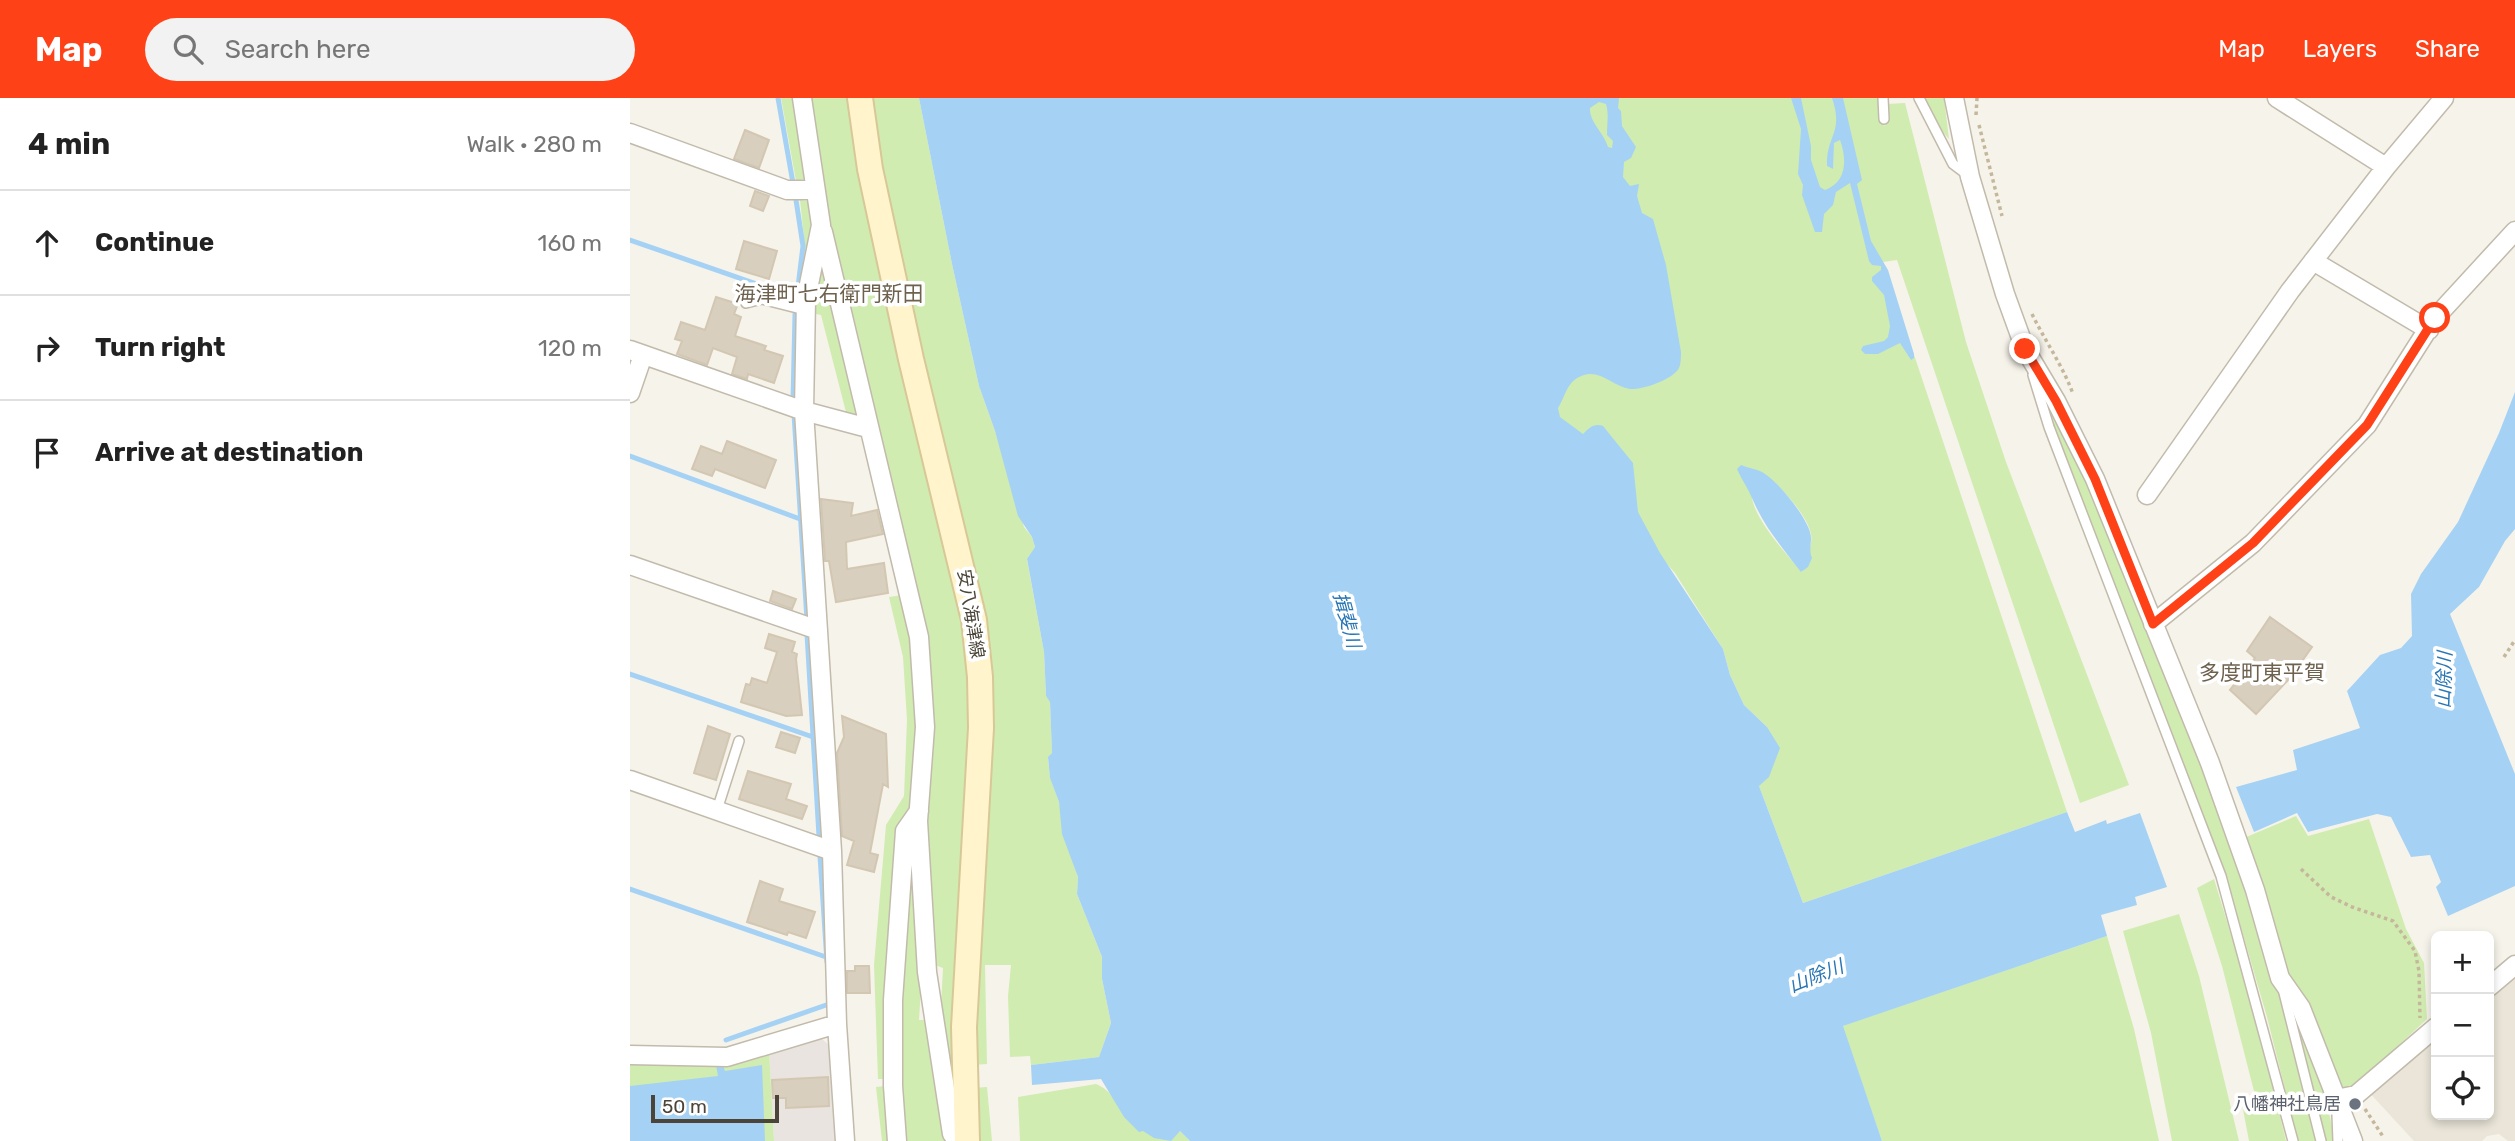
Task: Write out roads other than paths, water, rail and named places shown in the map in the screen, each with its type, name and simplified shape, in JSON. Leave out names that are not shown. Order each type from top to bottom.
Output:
[{"type":"main road","name":"安八海津線","points":[[860,98],[870,169],[908,345],[974,620],[981,677],[981,728],[964,1027],[967,1141]]},
{"type":"street","points":[[802,98],[821,225],[919,637],[925,727],[919,811],[927,972],[952,1134],[960,1141]]},
{"type":"street","points":[[1954,98],[1970,177],[2005,294],[2025,349],[2056,401],[2095,479],[2210,763],[2255,890],[2280,978],[2301,1008],[2353,1141]]},
{"type":"street","points":[[2277,98],[2386,167]]},
{"type":"street","points":[[2147,495],[2314,261],[2386,167],[2444,98]]},
{"type":"street","points":[[630,133],[787,190],[815,190]]},
{"type":"street","points":[[821,225],[806,299],[804,411],[832,851],[837,1024],[845,1141]]},
{"type":"street","points":[[2153,624],[2253,543],[2367,425],[2435,318],[2515,231]]},
{"type":"street","points":[[2314,261],[2429,330]]},
{"type":"street","points":[[630,393],[637,352],[804,411],[868,428]]},
{"type":"street","points":[[630,565],[818,630]]},
{"type":"street","points":[[630,780],[832,851]]},
{"type":"street","points":[[897,1141],[893,1086],[893,1000],[905,831],[919,811]]},
{"type":"street","points":[[2494,983],[2515,965]]},
{"type":"street","points":[[630,1055],[727,1057],[837,1024]]},
{"type":"street","points":[[2336,1099],[2356,1095],[2431,1031]]},
{"type":"street","points":[[630,1043],[660,1056]]},
{"type":"lane","points":[[1882,98],[1884,119]]},
{"type":"lane","points":[[1919,98],[1953,164],[1970,177]]},
{"type":"lane","points":[[746,303],[762,299],[805,310]]},
{"type":"lane","points":[[2025,349],[2049,427],[2221,876],[2293,1141]]},
{"type":"lane","points":[[717,810],[739,741]]},
{"type":"lane","points":[[2280,978],[2320,1141]]},
{"type":"lane","points":[[2336,1099],[2338,1141]]},
{"type":"water","points":[[919,98],[1619,98],[1622,126],[1636,147],[1631,158],[1624,162],[1623,177],[1630,186],[1639,184],[1637,196],[1642,213],[1653,219],[1666,265],[1681,352],[1680,363],[1678,370],[1667,379],[1635,389],[1624,388],[1596,375],[1584,375],[1570,384],[1558,408],[1560,417],[1583,434],[1594,426],[1603,426],[1633,463],[1638,512],[1660,553],[1723,649],[1730,675],[1744,705],[1767,727],[1780,748],[1769,777],[1759,786],[1803,903],[2067,812],[2075,832],[2106,820],[2107,824],[2140,813],[2167,887],[2135,897],[2137,905],[2101,915],[2107,936],[1843,1026],[1882,1141],[1190,1141],[1180,1131],[1171,1141],[1139,1132],[1124,1117],[1101,1079],[1032,1085],[1031,1065],[1099,1057],[1111,1023],[1102,979],[1102,957],[1077,894],[1078,877],[1062,834],[1059,802],[1050,778],[1050,702],[1046,696],[1044,652],[1027,559],[1035,547],[1032,537],[1018,516],[995,431],[979,386]],"holes":[[[1599,102],[1606,104],[1607,135],[1613,141],[1612,148],[1608,147],[1590,113],[1590,108]]]},
{"type":"water","points":[[1791,98],[1801,98],[1811,146],[1811,160],[1820,187],[1825,190],[1838,181],[1843,169],[1844,155],[1840,140],[1834,143],[1833,169],[1827,166],[1827,156],[1836,119],[1832,98],[1843,98],[1862,180],[1857,184],[1871,241],[1888,270],[1914,354],[1911,360],[1900,343],[1878,354],[1865,354],[1861,350],[1863,346],[1884,341],[1888,337],[1890,326],[1884,295],[1872,281],[1881,266],[1872,265],[1869,261],[1850,183],[1836,192],[1833,205],[1824,214],[1822,232],[1815,232],[1798,174],[1801,129]]},
{"type":"water","name":"山除川","points":[[2515,392],[2515,529],[2505,541],[2479,587],[2450,614],[2515,774],[2515,886],[2448,916],[2436,887],[2441,882],[2430,855],[2411,857],[2391,817],[2377,814],[2308,832],[2297,813],[2254,832],[2236,787],[2297,770],[2293,750],[2360,728],[2347,691],[2380,655],[2401,648],[2412,636],[2411,594],[2421,574],[2458,522]]},
{"type":"water","points":[[1741,465],[1768,476],[1783,490],[1803,517],[1811,535],[1812,558],[1808,567],[1801,572],[1762,518],[1737,469]]},
{"type":"water","points":[[716,1065],[723,1065],[725,1071],[762,1065],[765,1141],[630,1141],[630,1086],[718,1076]]},
{"type":"waterway","points":[[778,98],[793,183]]},
{"type":"waterway","points":[[796,200],[803,246],[796,303]]},
{"type":"waterway","points":[[630,240],[797,298]]},
{"type":"waterway","points":[[793,400],[795,314]]},
{"type":"waterway","points":[[794,414],[807,620]]},
{"type":"waterway","points":[[630,456],[800,519]]},
{"type":"waterway","points":[[807,634],[819,836]]},
{"type":"waterway","points":[[630,674],[813,737]]},
{"type":"waterway","points":[[820,856],[827,962]]},
{"type":"waterway","points":[[630,889],[826,957]]},
{"type":"waterway","points":[[726,1040],[829,1004],[829,1000]]},
{"type":"place","name":"八幡神社鳥居","points":[[2355,1104]]},
{"type":"district","name":"海津町七右衛門新田","points":[[829,293]]},
{"type":"district","name":"多度町東平賀","points":[[2262,672]]},
{"type":"water label","name":"揖斐川","points":[[1347,620]]}]
